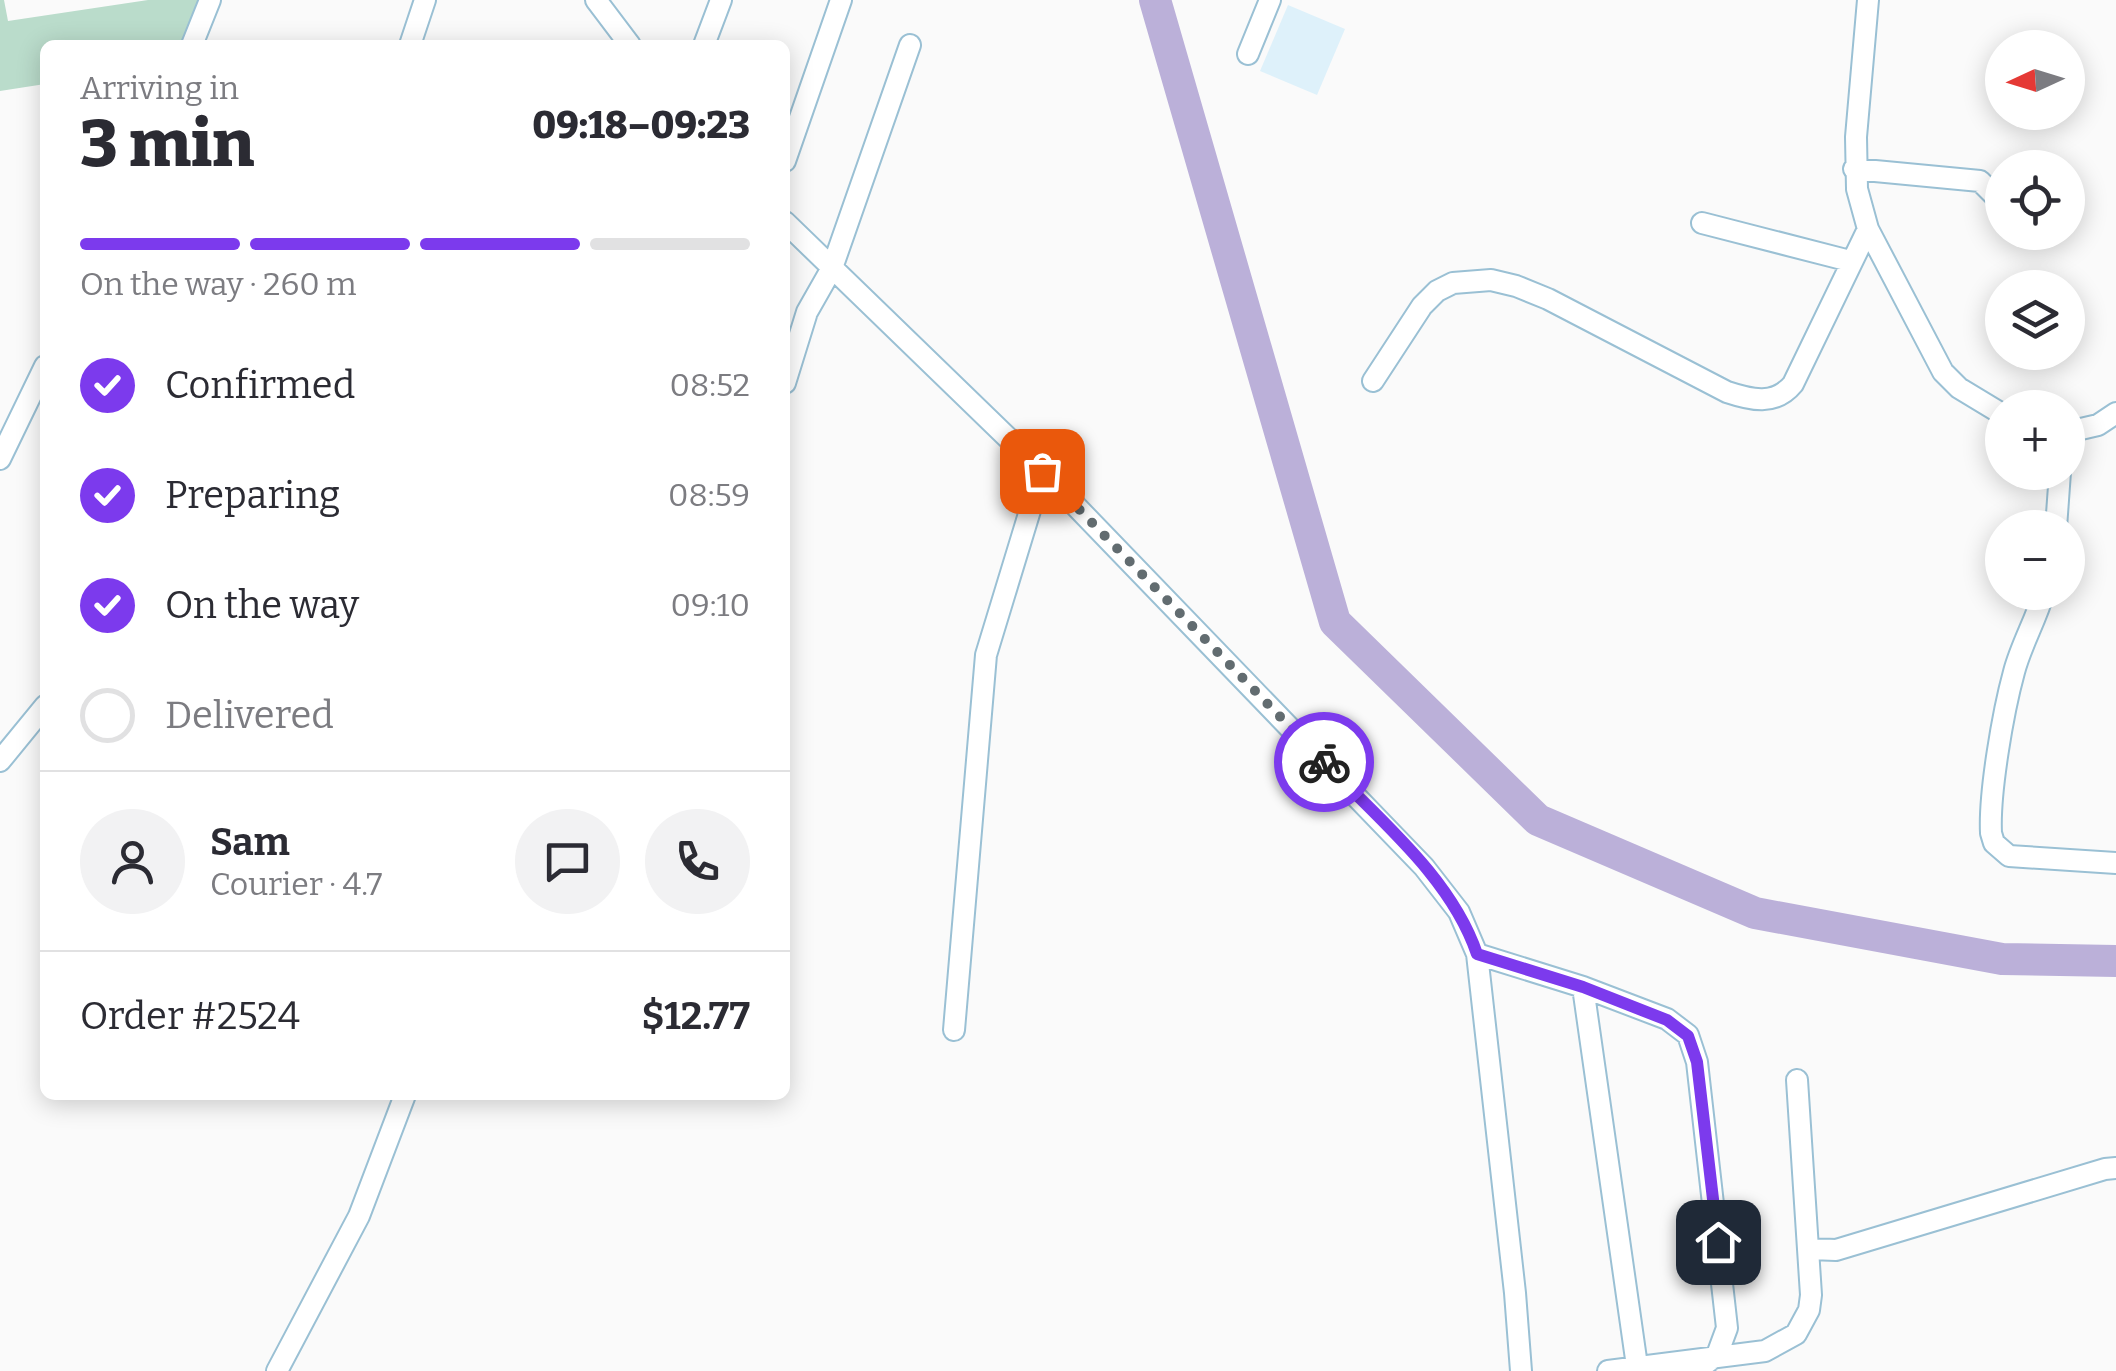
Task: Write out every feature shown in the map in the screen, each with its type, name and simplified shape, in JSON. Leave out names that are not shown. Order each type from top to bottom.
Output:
[{"type":"street","points":[[194,40],[210,0]]},
{"type":"street","points":[[412,40],[425,0]]},
{"type":"street","points":[[596,0],[626,40]]},
{"type":"street","points":[[706,40],[722,0]]},
{"type":"street","points":[[790,147],[841,0]]},
{"type":"street","points":[[1248,54],[1270,0]]},
{"type":"street","points":[[1868,0],[1854,169],[1868,229],[1943,372],[1985,404]]},
{"type":"street","points":[[790,367],[807,312],[832,268],[910,45]]},
{"type":"street","points":[[1854,169],[1980,180],[1985,185]]},
{"type":"street","points":[[1702,223],[1850,261]]},
{"type":"street","points":[[790,227],[1042,471],[1424,867],[1459,912],[1477,954],[1521,1371]]},
{"type":"street","points":[[1373,381],[1422,306],[1437,291],[1469,280],[1492,280],[1548,299],[1726,392],[1769,400],[1793,384],[1868,229]]},
{"type":"street","points":[[0,459],[40,376]]},
{"type":"street","points":[[2085,428],[2116,414]]},
{"type":"street","points":[[954,1030],[986,655],[1042,471]]},
{"type":"street","points":[[2039,610],[2014,670],[1990,834],[2000,851],[2009,856],[2116,863]]},
{"type":"street","points":[[0,761],[40,712]]},
{"type":"street","points":[[1477,954],[1583,987],[1667,1020],[1688,1036],[1694,1047],[1726,1313],[1724,1341],[1717,1354],[1696,1371]]},
{"type":"street","points":[[1583,987],[1636,1366]]},
{"type":"street","points":[[1608,1371],[1717,1354],[1765,1351],[1796,1334],[1809,1310],[1811,1296],[1797,1080]]},
{"type":"street","points":[[277,1371],[358,1216],[403,1100]]},
{"type":"street","points":[[1810,1249],[1836,1250],[2116,1168]]},
{"type":"shaded area","points":[[1288,5],[1345,29],[1317,95],[1260,71]]},
{"type":"green space","points":[[0,0],[4,0],[8,21],[148,0],[206,0],[190,40],[40,40],[40,85],[0,91]]},
{"type":"waterway","points":[[1155,0],[1335,622],[1538,820],[1755,913],[2002,959],[2116,961]]},
{"type":"way so far","points":[[1042,471],[1324,762]]},
{"type":"route","points":[[1324,762],[1424,867],[1459,912],[1477,954],[1583,987],[1667,1020],[1688,1036],[1697,1062],[1718,1242]]}]
